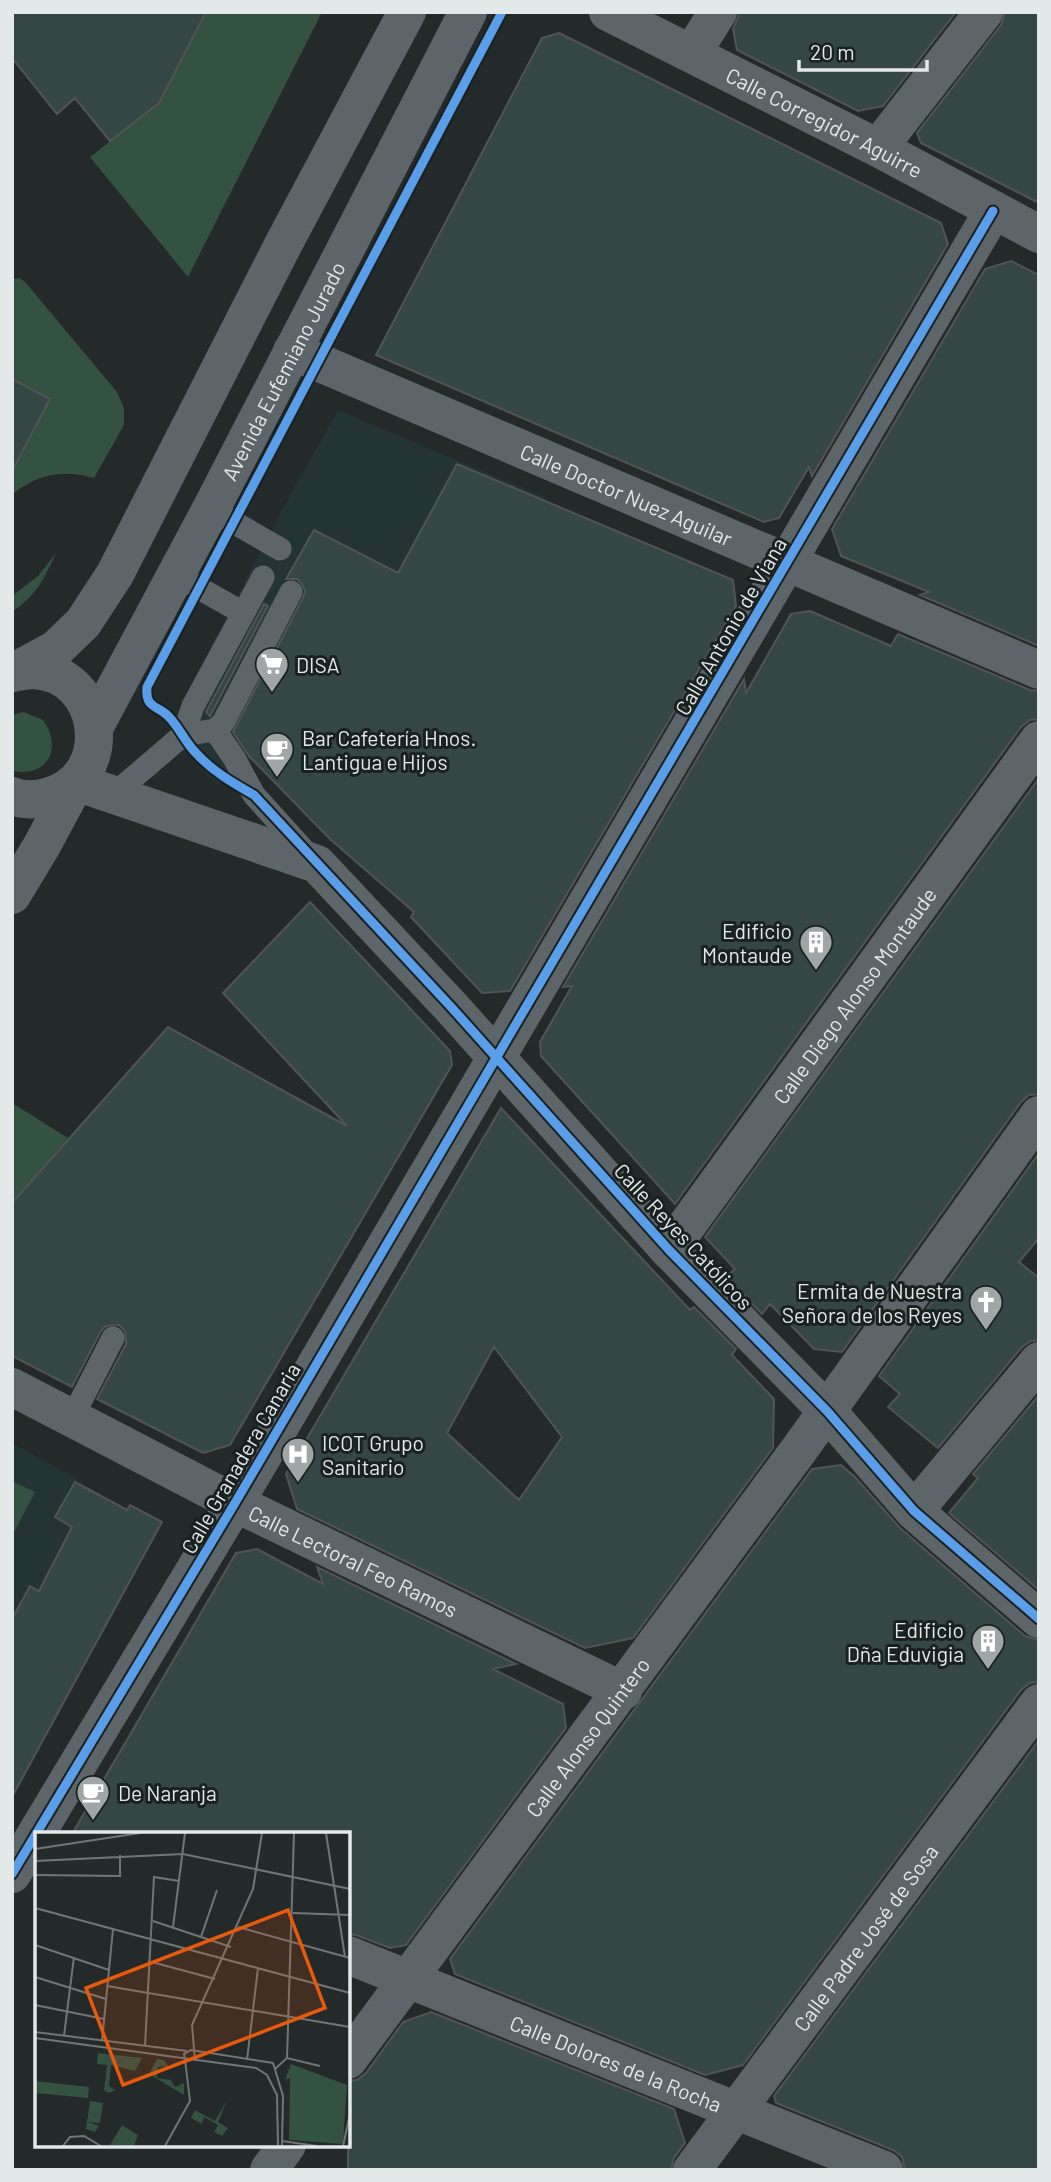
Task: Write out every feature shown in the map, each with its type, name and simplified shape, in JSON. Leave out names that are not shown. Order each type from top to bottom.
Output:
[{"type":"street","points":[[12,673],[56,649],[83,623],[116,573],[407,12]]},
{"type":"street","name":"Avenida Eufemiano Jurado","points":[[94,726],[211,509],[468,12]]},
{"type":"street","name":"Calle Corregidor Aguirre","points":[[608,12],[878,148],[1039,234]]},
{"type":"street","points":[[692,53],[718,12]]},
{"type":"street","points":[[878,148],[984,12]]},
{"type":"street","name":"Calle Antonio de Viana","points":[[495,1058],[993,211]]},
{"type":"street","name":"Calle Doctor Nuez Aguilar","points":[[292,351],[1039,670]]},
{"type":"street","points":[[12,673],[34,670],[56,675],[74,687],[88,705],[94,726],[94,746],[88,766],[76,782],[12,895]]},
{"type":"street","name":"Calle Diego Alonso Montaude","points":[[669,1250],[1039,740]]},
{"type":"street","points":[[12,796],[19,799],[39,799],[59,793],[76,782]]},
{"type":"street","name":"Calle Reyes Católicos","points":[[76,782],[317,864],[452,1008],[669,1250],[827,1411],[914,1511],[1039,1619]]},
{"type":"street","name":"Calle Granadera Canaria","points":[[38,1832],[235,1503],[495,1058]]},
{"type":"street","name":"Calle Alonso Quintero","points":[[350,2057],[623,1691],[1039,1115]]},
{"type":"street","points":[[914,1511],[1039,1361]]},
{"type":"street","name":"Calle Lectoral Feo Ramos","points":[[12,1387],[235,1503],[623,1691]]},
{"type":"street","name":"Calle Padre José de Sosa","points":[[692,2170],[1039,1703]]},
{"type":"street","points":[[12,1824],[35,1833]]},
{"type":"street","name":"Calle Granadera Canaria","points":[[12,1874],[35,1837]]},
{"type":"street","name":"Calle Dolores de la Rocha","points":[[350,1956],[884,2170]]},
{"type":"street","points":[[269,2170],[286,2147]]},
{"type":"lane","points":[[211,509],[280,549]]},
{"type":"lane","points":[[176,575],[243,613]]},
{"type":"lane","points":[[113,795],[183,735],[193,706],[263,577]]},
{"type":"lane","points":[[183,735],[215,730],[223,723],[292,592]]},
{"type":"lane","points":[[215,730],[254,794],[317,864]]},
{"type":"lane","points":[[72,1418],[113,1338]]},
{"type":"shaded area","points":[[338,410],[547,498],[368,792],[333,759],[301,809],[248,758],[219,784],[199,767],[186,695],[282,510]]},
{"type":"shaded area","points":[[12,1443],[127,1510],[130,1505],[162,1522],[20,1783],[12,1779]]},
{"type":"green space","points":[[205,12],[322,12],[188,277],[90,157],[159,103]]},
{"type":"green space","points":[[20,278],[117,392],[124,408],[124,425],[94,478],[72,474],[52,475],[32,481],[14,493],[12,471],[50,399],[12,379],[12,279]]},
{"type":"green space","points":[[56,553],[39,586],[12,612],[12,596],[38,576]]},
{"type":"green space","points":[[24,712],[43,720],[52,741],[51,750],[48,759],[35,770],[12,771],[12,715]]},
{"type":"green space","points":[[12,1103],[68,1138],[12,1203]]},
{"type":"green space","points":[[12,1481],[35,1492],[12,1536]]},
{"type":"building","points":[[12,12],[206,12],[159,103],[110,141],[75,98],[57,114],[12,58]]},
{"type":"building","points":[[740,12],[956,12],[883,106],[858,111],[737,50],[733,29]]},
{"type":"building","points":[[1005,12],[1039,12],[1039,203],[921,143],[917,133],[1001,25]]},
{"type":"building","points":[[559,33],[941,223],[948,244],[812,476],[809,467],[779,518],[764,522],[376,355],[542,38]]},
{"type":"building","points":[[1011,261],[1039,275],[1039,646],[920,595],[929,592],[841,556],[832,529],[985,269]]},
{"type":"building","points":[[12,379],[50,399],[12,471]]},
{"type":"building","points":[[457,464],[733,580],[736,606],[510,991],[482,993],[411,917],[414,912],[330,839],[249,756],[233,732],[303,598],[305,591],[302,584],[297,579],[286,579],[314,530],[398,573]]},
{"type":"building","points":[[264,604],[268,606],[210,716],[206,712]]},
{"type":"building","points":[[810,611],[891,646],[898,634],[1030,690],[1039,691],[1039,719],[1030,720],[1021,727],[675,1204],[541,1056],[540,1042],[572,986],[563,987],[744,679],[746,693],[791,614]]},
{"type":"building","points":[[1039,778],[1039,1094],[1029,1095],[1021,1102],[842,1352],[814,1349],[770,1304],[762,1314],[726,1277],[735,1269],[705,1237]]},
{"type":"building","points":[[310,902],[450,1051],[452,1065],[230,1445],[203,1453],[97,1399],[126,1344],[125,1331],[119,1325],[106,1326],[101,1331],[72,1387],[12,1356],[12,1203],[168,1027],[347,1126],[223,993]]},
{"type":"building","points":[[501,1108],[690,1310],[694,1307],[736,1349],[732,1355],[774,1399],[773,1448],[633,1638],[585,1648],[297,1509],[286,1474]],"holes":[[[494,1347],[562,1437],[519,1500],[447,1433]]]},
{"type":"building","name":"Ermita de Nuestra Señora de los Reyes","points":[[1039,1153],[1039,1238],[1019,1262],[1039,1278],[1039,1340],[1031,1341],[1022,1347],[938,1448],[888,1407],[900,1394],[879,1376]]},
{"type":"building","points":[[1039,1395],[1039,1590],[949,1513],[978,1478],[973,1474]]},
{"type":"building","points":[[841,1465],[900,1528],[1025,1636],[1039,1640],[1039,1682],[1030,1683],[1021,1690],[743,2065],[705,2075],[455,1974],[450,1959],[812,1469]]},
{"type":"building","points":[[75,1482],[127,1510],[130,1505],[162,1522],[12,1797],[12,1619],[30,1586],[39,1591],[72,1527],[55,1517]]},
{"type":"building","points":[[257,1549],[323,1584],[317,1567],[516,1664],[493,1669],[563,1704],[566,1728],[406,1945],[390,1948],[350,1934],[350,1832],[73,1832],[236,1553]]},
{"type":"building","points":[[1039,1740],[1039,2170],[905,2170],[902,2157],[893,2150],[776,2103],[774,2096]]},
{"type":"building","points":[[431,2012],[674,2109],[685,2143],[674,2158],[671,2170],[348,2170],[350,2081],[357,2080],[366,2073],[403,2022]]},
{"type":"cycle path","points":[[502,12],[147,687],[148,700],[170,718],[192,749],[209,765],[254,795],[452,1008],[669,1250],[827,1411],[914,1511],[1039,1619]]},
{"type":"cycle path","points":[[37,1832],[235,1503],[993,211]]},
{"type":"cycle path","points":[[12,1874],[35,1836]]},
{"type":"place","name":"DISA","points":[[272,694]]},
{"type":"place","name":"Bar Cafetería Hnos. Lantigua e Hijos","points":[[277,779]]},
{"type":"place","name":"Edificio Montaude","points":[[816,972]]},
{"type":"place","name":"Ermita de Nuestra Señora de los Reyes","points":[[986,1332]]},
{"type":"place","name":"ICOT Grupo Sanitario","points":[[298,1484]]},
{"type":"place","name":"Edificio Dña Eduvigia","points":[[988,1671]]},
{"type":"place","name":"De Naranja","points":[[93,1822]]}]
